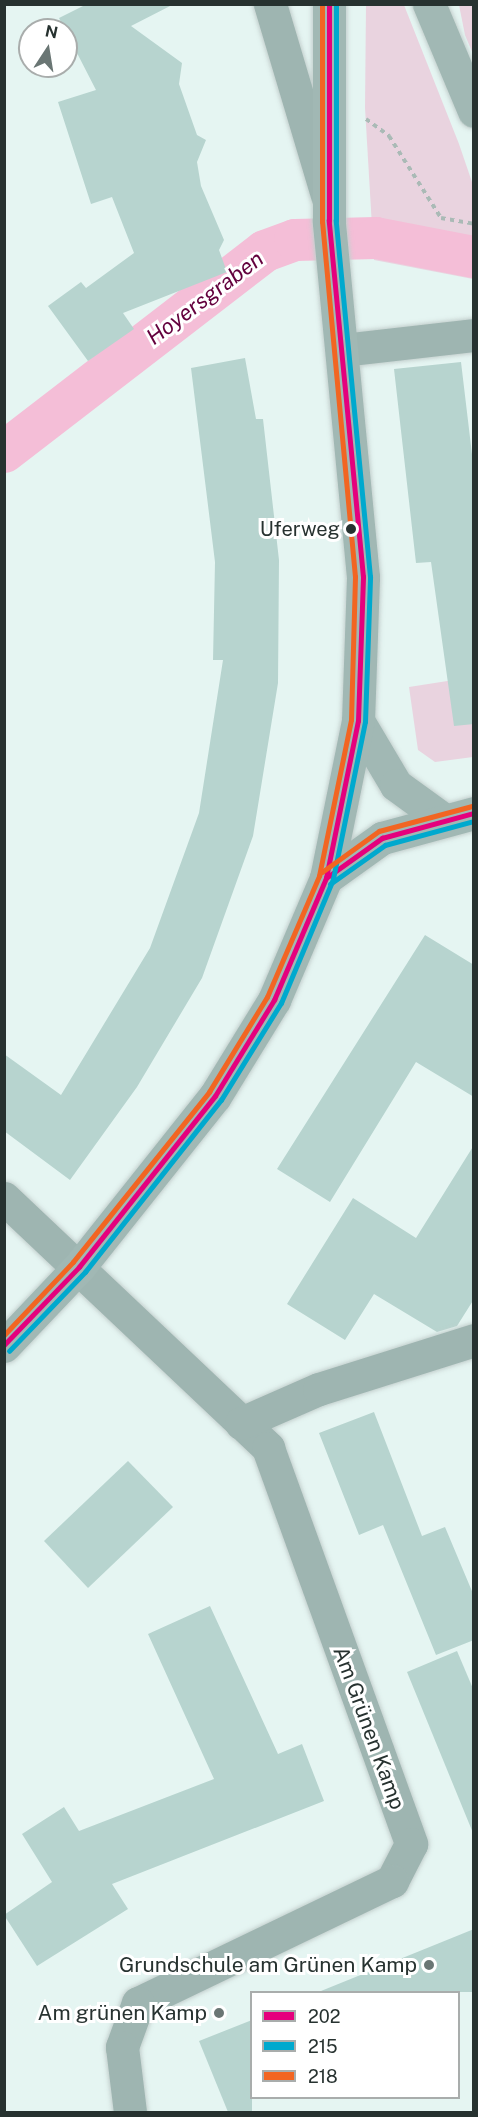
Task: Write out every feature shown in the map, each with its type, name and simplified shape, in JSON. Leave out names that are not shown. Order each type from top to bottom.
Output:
[{"type":"main road","points":[[4,1346],[79,1267],[215,1096],[249,1043],[290,970],[326,878],[358,721],[363,577],[328,209],[329,4]]},
{"type":"main road","points":[[429,4],[474,111]]},
{"type":"main road","points":[[358,721],[396,785],[458,816]]},
{"type":"main road","points":[[326,878],[382,838],[458,816]]},
{"type":"street","points":[[270,4],[328,209]]},
{"type":"street","points":[[342,350],[474,335]]},
{"type":"street","name":"Am Grünen Kamp","points":[[4,1198],[268,1448],[411,1844],[392,1881],[138,2003],[122,2047],[130,2112]]},
{"type":"street","points":[[241,1423],[320,1389],[474,1340]]},
{"type":"path","points":[[329,92],[389,136],[441,218],[474,225]]},
{"type":"shaded area","points":[[366,5],[404,5],[459,144],[473,185],[473,279],[374,260],[365,108]]},
{"type":"shaded area","points":[[459,5],[473,5],[473,54],[465,35]]},
{"type":"shaded area","points":[[473,677],[473,757],[435,762],[418,750],[409,687]]},
{"type":"building","points":[[87,4],[174,4],[131,26],[182,63],[179,84],[197,135],[206,140],[197,162],[201,186],[224,240],[219,250],[227,272],[123,313],[134,329],[88,361],[48,306],[81,282],[86,288],[134,253],[112,197],[91,204],[58,102],[96,90],[78,55],[78,18],[59,18]]},
{"type":"building","points":[[245,358],[256,419],[263,419],[279,560],[278,683],[253,836],[202,978],[137,1087],[70,1180],[4,1131],[4,1054],[61,1095],[150,948],[199,813],[223,660],[213,660],[215,562],[191,368]]},
{"type":"building","points":[[461,362],[474,471],[474,724],[454,726],[431,562],[416,563],[394,369]]},
{"type":"building","points":[[425,935],[474,965],[474,1097],[416,1062],[330,1202],[277,1169]]},
{"type":"building","points":[[474,1145],[474,1299],[457,1326],[437,1332],[374,1294],[345,1340],[287,1304],[353,1198],[416,1238]]},
{"type":"building","points":[[374,1412],[422,1536],[445,1527],[474,1596],[474,1640],[436,1655],[383,1525],[359,1535],[319,1433]]},
{"type":"building","points":[[128,1461],[173,1507],[88,1588],[44,1541]]},
{"type":"building","points":[[210,1606],[278,1754],[302,1744],[324,1801],[112,1884],[128,1909],[37,1966],[4,1915],[52,1882],[22,1834],[64,1807],[79,1831],[214,1779],[148,1634]]},
{"type":"building","points":[[457,1651],[474,1691],[473,1833],[407,1672]]},
{"type":"building","name":"Grundschule am Grünen Kamp","points":[[474,1929],[474,1992],[321,1991]]},
{"type":"building","name":"Grundschule am Grünen Kamp","points":[[250,2021],[252,2112],[228,2112],[199,2041]]},
{"type":"waterway","name":"Hoyersgraben","points":[[4,452],[265,251],[295,240],[376,238],[474,257]]},
{"type":"transit line","name":"218","points":[[4,1335],[73,1262],[209,1092],[267,997],[319,876],[351,720],[355,577],[322,222],[322,4]]},
{"type":"transit line","name":"202","points":[[4,1345],[79,1267],[215,1096],[274,1000],[326,878],[358,721],[363,577],[329,221],[329,4]]},
{"type":"transit line","name":"215","points":[[9,1351],[85,1272],[221,1100],[281,1003],[333,879],[365,722],[370,577],[336,221],[336,4]]},
{"type":"transit line","name":"218","points":[[322,872],[379,831],[472,806]]},
{"type":"transit line","name":"202","points":[[326,878],[382,838],[474,813]]},
{"type":"transit line","name":"215","points":[[330,884],[385,845],[474,821]]},
{"type":"place","name":"Uferweg","points":[[351,529]]},
{"type":"place","name":"Grundschule am Grünen Kamp","points":[[429,1965]]},
{"type":"place","name":"Am grünen Kamp","points":[[219,2013]]}]
